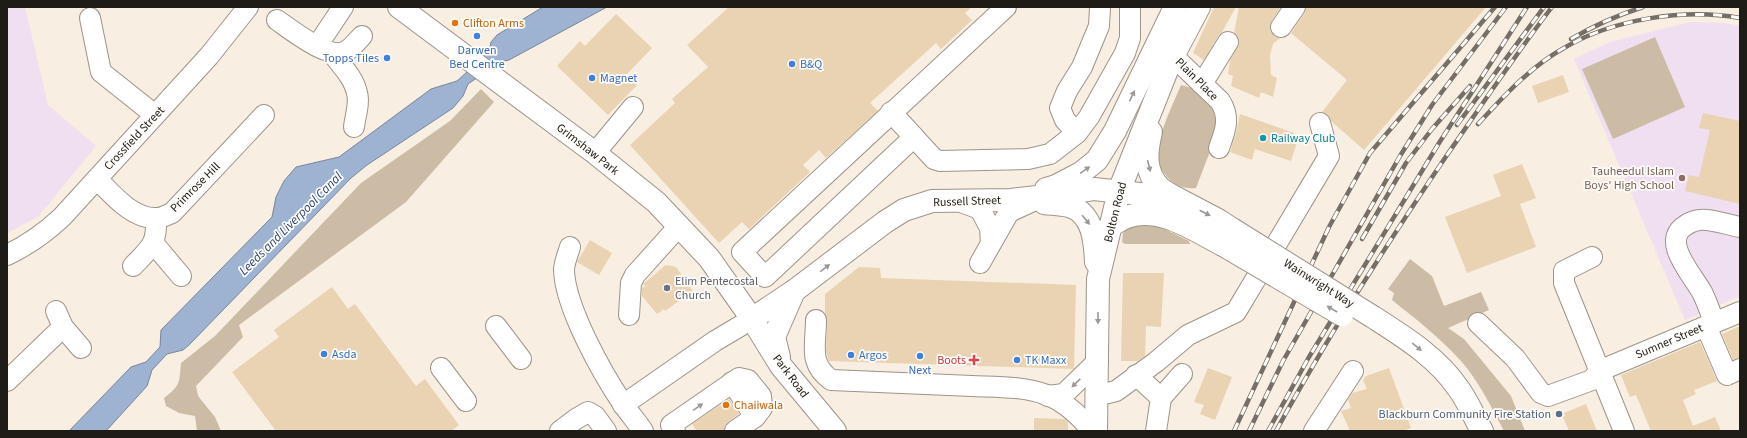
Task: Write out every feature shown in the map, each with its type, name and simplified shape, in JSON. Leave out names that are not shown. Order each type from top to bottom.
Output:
[{"type":"highway","name":"Grimshaw Park","points":[[399,7],[595,153],[656,202],[709,258],[752,319]]},
{"type":"highway","points":[[1021,201],[1056,186],[1081,173],[1097,160],[1115,131],[1175,7]]},
{"type":"highway","name":"Bolton Road","points":[[1096,431],[1098,394],[1098,279],[1110,226],[1173,56],[1198,7]]},
{"type":"highway","points":[[1161,86],[1146,152],[1147,161],[1152,176],[1160,188],[1176,198]]},
{"type":"highway","points":[[1115,131],[1117,154],[1124,187],[1134,198],[1145,206],[1174,220]]},
{"type":"highway","name":"Wainwright Way","points":[[1124,187],[1176,198],[1218,220],[1228,237]]},
{"type":"highway","name":"Russell Street","points":[[752,319],[794,291],[885,222],[904,210],[932,201],[1021,201],[1094,189],[1124,187]]},
{"type":"highway","points":[[1021,201],[1069,206],[1084,217],[1095,237],[1098,279]]},
{"type":"highway","name":"Wainwright Way","points":[[1110,226],[1126,217],[1140,214],[1174,220],[1228,237],[1369,323],[1405,337],[1434,361],[1458,388],[1482,431]]},
{"type":"highway","name":"Russell Street","points":[[781,366],[774,337],[794,291]]},
{"type":"highway","name":"Park Road","points":[[752,319],[781,366],[835,431]]},
{"type":"highway","name":"Wainwright Way","points":[[1369,323],[1386,341],[1424,372],[1453,405],[1466,431]]},
{"type":"street","name":"Crossfield Street","points":[[7,255],[28,245],[46,232],[97,179],[209,56],[248,7]]},
{"type":"street","points":[[325,49],[343,7]]},
{"type":"street","points":[[914,137],[765,277],[742,252],[891,112],[1006,7]]},
{"type":"street","points":[[1078,133],[1064,120],[1060,108],[1082,67],[1099,26],[1100,7]]},
{"type":"street","points":[[891,112],[934,158],[940,161],[1028,159],[1050,154],[1078,133],[1089,117],[1125,53],[1130,38],[1130,7]]},
{"type":"street","points":[[1281,27],[1295,7]]},
{"type":"street","points":[[90,18],[100,72],[155,115]]},
{"type":"street","points":[[277,20],[325,49],[351,79],[357,93],[358,103],[354,127]]},
{"type":"street","points":[[325,49],[345,52],[362,36]]},
{"type":"street","points":[[1202,84],[1228,42]]},
{"type":"street","name":"Plain Place","points":[[1173,56],[1220,101],[1227,116],[1227,125],[1219,148]]},
{"type":"street","points":[[595,153],[633,107]]},
{"type":"street","name":"Primrose Hill","points":[[97,179],[129,209],[140,214],[156,218],[172,213],[264,115]]},
{"type":"street","points":[[1098,394],[1116,390],[1156,362],[1188,335],[1236,312],[1329,156],[1320,123]]},
{"type":"street","points":[[958,201],[980,209],[990,228],[991,243]]},
{"type":"street","points":[[980,263],[1008,212],[1021,201]]},
{"type":"street","points":[[133,266],[154,244],[157,234],[156,218]]},
{"type":"street","points":[[1740,227],[1705,219],[1684,226],[1676,236],[1677,248],[1684,264],[1702,294],[1710,324],[1727,375],[1740,369]]},
{"type":"street","points":[[629,315],[631,284],[635,275],[679,226]]},
{"type":"street","points":[[154,244],[181,276]]},
{"type":"street","points":[[570,247],[564,269],[569,300],[593,351],[623,405],[643,431]]},
{"type":"street","points":[[1592,257],[1564,271],[1564,283],[1624,431]]},
{"type":"street","name":"Sumner Street","points":[[1478,323],[1515,358],[1541,393],[1548,396],[1592,380],[1599,371],[1740,312]]},
{"type":"street","points":[[7,381],[59,319],[81,348]]},
{"type":"street","points":[[623,405],[715,341],[752,319]]},
{"type":"street","points":[[816,320],[815,361],[822,373],[831,380],[1015,389],[1035,392],[1048,396],[1068,406],[1092,431]]},
{"type":"street","points":[[496,326],[521,359]]},
{"type":"street","points":[[1048,396],[1064,394],[1098,361]]},
{"type":"street","points":[[441,368],[466,401]]},
{"type":"street","points":[[1314,431],[1353,371]]},
{"type":"street","points":[[1156,431],[1160,398],[1182,374]]},
{"type":"street","points":[[1136,375],[1160,398]]},
{"type":"street","points":[[675,431],[671,425],[739,378],[748,380],[761,396],[762,408],[755,417],[735,431]]},
{"type":"street","points":[[560,431],[576,418],[588,412],[595,416],[606,431]]},
{"type":"shaded area","points":[[7,7],[25,7],[48,105],[96,146],[38,217],[7,233]]},
{"type":"shaded area","name":"Tauheedul Islam Boys' High School","points":[[1690,22],[1725,23],[1740,26],[1740,296],[1685,320],[1574,59],[1610,42]]},
{"type":"shaded area","points":[[1655,37],[1685,107],[1613,139],[1582,69]]},
{"type":"shaded area","points":[[1181,85],[1195,89],[1218,108],[1222,120],[1196,188],[1185,188],[1175,184],[1163,172],[1157,161],[1157,151],[1162,132]]},
{"type":"shaded area","points":[[481,89],[494,102],[406,202],[239,325],[243,337],[196,386],[198,396],[215,417],[221,431],[197,431],[195,416],[179,413],[166,406],[164,398],[174,390],[178,383],[181,363],[215,336],[361,183],[450,121]]},
{"type":"shaded area","points":[[1148,221],[1189,241],[1190,244],[1125,244],[1122,242],[1123,233],[1132,224]]},
{"type":"shaded area","points":[[1410,259],[1432,276],[1444,306],[1481,292],[1489,310],[1448,328],[1464,339],[1511,396],[1525,431],[1504,431],[1479,385],[1461,361],[1436,337],[1392,300],[1394,293],[1388,289]]},
{"type":"water","name":"Leeds and Liverpool Canal","points":[[543,7],[607,7],[509,60],[500,62],[468,84],[463,96],[453,108],[367,165],[351,178],[189,345],[183,350],[167,354],[152,370],[147,386],[106,431],[69,431],[131,367],[146,362],[160,347],[161,330],[272,217],[276,197],[284,181],[296,167],[339,157],[431,89],[457,81],[489,52],[491,42],[497,35]]},
{"type":"building","points":[[729,7],[972,7],[965,13],[972,20],[941,49],[936,43],[870,103],[878,111],[826,158],[819,150],[803,165],[810,172],[749,229],[742,222],[719,243],[630,145],[675,103],[672,99],[708,67],[687,45]]},
{"type":"building","points":[[1214,7],[1236,7],[1204,60],[1193,53]]},
{"type":"building","points":[[1239,7],[1281,7],[1272,20],[1270,26],[1270,31],[1274,36],[1280,38],[1273,44],[1270,55],[1271,75],[1277,78],[1273,97],[1261,92],[1259,98],[1231,86],[1233,76],[1228,74],[1230,61],[1239,43],[1238,37],[1234,33]]},
{"type":"building","points":[[1306,7],[1486,7],[1364,150],[1331,121],[1328,115],[1322,112],[1347,80],[1291,33],[1304,14]]},
{"type":"building","points":[[616,14],[652,48],[626,75],[637,85],[608,115],[557,66],[580,41],[585,46]]},
{"type":"building","points":[[1563,75],[1569,92],[1538,103],[1532,86]]},
{"type":"building","points":[[1703,113],[1740,121],[1740,204],[1685,191],[1689,175],[1699,177],[1710,130],[1699,128]]},
{"type":"building","name":"Railway Club","points":[[1240,114],[1294,133],[1293,137],[1298,139],[1291,161],[1255,149],[1252,160],[1230,152]]},
{"type":"building","points":[[1522,164],[1536,198],[1520,204],[1536,247],[1467,273],[1445,217],[1501,196],[1493,175]]},
{"type":"building","points":[[590,240],[612,253],[599,275],[577,262]]},
{"type":"building","name":"Elim Pentecostal Church","points":[[666,265],[676,267],[693,291],[665,311],[664,309],[657,314],[642,296],[642,288],[645,286],[643,284]]},
{"type":"building","points":[[859,267],[880,268],[881,278],[1076,285],[1074,369],[829,361],[826,352],[827,320],[825,313],[825,294]]},
{"type":"building","points":[[1123,273],[1164,273],[1161,327],[1146,326],[1145,356],[1138,361],[1121,361]]},
{"type":"building","name":"Asda","points":[[332,287],[348,309],[355,304],[416,386],[425,379],[459,425],[451,431],[276,431],[232,372],[279,337],[274,330]]},
{"type":"building","points":[[1740,326],[1740,357],[1733,360],[1722,334]]},
{"type":"building","points":[[1700,342],[1717,381],[1694,390],[1696,394],[1683,400],[1693,426],[1715,417],[1721,431],[1651,431],[1636,395],[1630,397],[1621,375]]},
{"type":"building","points":[[1208,368],[1232,377],[1215,420],[1200,414],[1204,405],[1194,402]]},
{"type":"building","points":[[1389,368],[1411,428],[1403,431],[1350,431],[1341,411],[1351,408],[1348,400],[1352,393],[1367,389],[1363,380],[1366,376]]},
{"type":"building","name":"Chaiiwala","points":[[729,399],[739,414],[728,422],[724,431],[697,431],[692,424]]},
{"type":"building","points":[[1586,404],[1597,431],[1569,431],[1563,417],[1565,416],[1564,413]]},
{"type":"building","points":[[1034,418],[1065,419],[1068,422],[1068,431],[1034,431]]},
{"type":"railway","points":[[1234,431],[1329,227],[1370,153],[1495,7]]},
{"type":"railway","points":[[1249,431],[1283,361],[1400,156],[1432,105],[1506,7]]},
{"type":"railway","points":[[1268,431],[1309,357],[1439,143],[1527,7]]},
{"type":"railway","points":[[1457,125],[1544,7]]},
{"type":"railway","points":[[1276,431],[1358,291],[1402,223],[1498,81],[1552,7]]},
{"type":"railway","points":[[1571,39],[1589,29],[1625,13],[1643,7]]},
{"type":"railway","points":[[1478,124],[1529,73],[1564,48],[1583,38],[1626,23],[1649,18],[1696,14],[1740,18]]},
{"type":"railway","points":[[1362,239],[1406,163],[1432,129],[1470,86]]},
{"type":"place","name":"Clifton Arms","points":[[455,23]]},
{"type":"place","name":"Darwen Bed Centre","points":[[477,36]]},
{"type":"place","name":"Topps Tiles","points":[[387,58]]},
{"type":"place","name":"B&Q","points":[[792,64]]},
{"type":"place","name":"Magnet","points":[[592,78]]},
{"type":"place","name":"Railway Club","points":[[1263,138]]},
{"type":"place","name":"Tauheedul Islam Boys' High School","points":[[1682,178]]},
{"type":"place","name":"Elim Pentecostal Church","points":[[667,288]]},
{"type":"place","name":"Asda","points":[[324,354]]},
{"type":"place","name":"Argos","points":[[851,355]]},
{"type":"place","name":"Next","points":[[920,356]]},
{"type":"place","name":"Boots","points":[[974,360]]},
{"type":"place","name":"TK Maxx","points":[[1017,360]]},
{"type":"place","name":"Chaiiwala","points":[[726,405]]},
{"type":"place","name":"Blackburn Community Fire Station","points":[[1559,414]]}]
